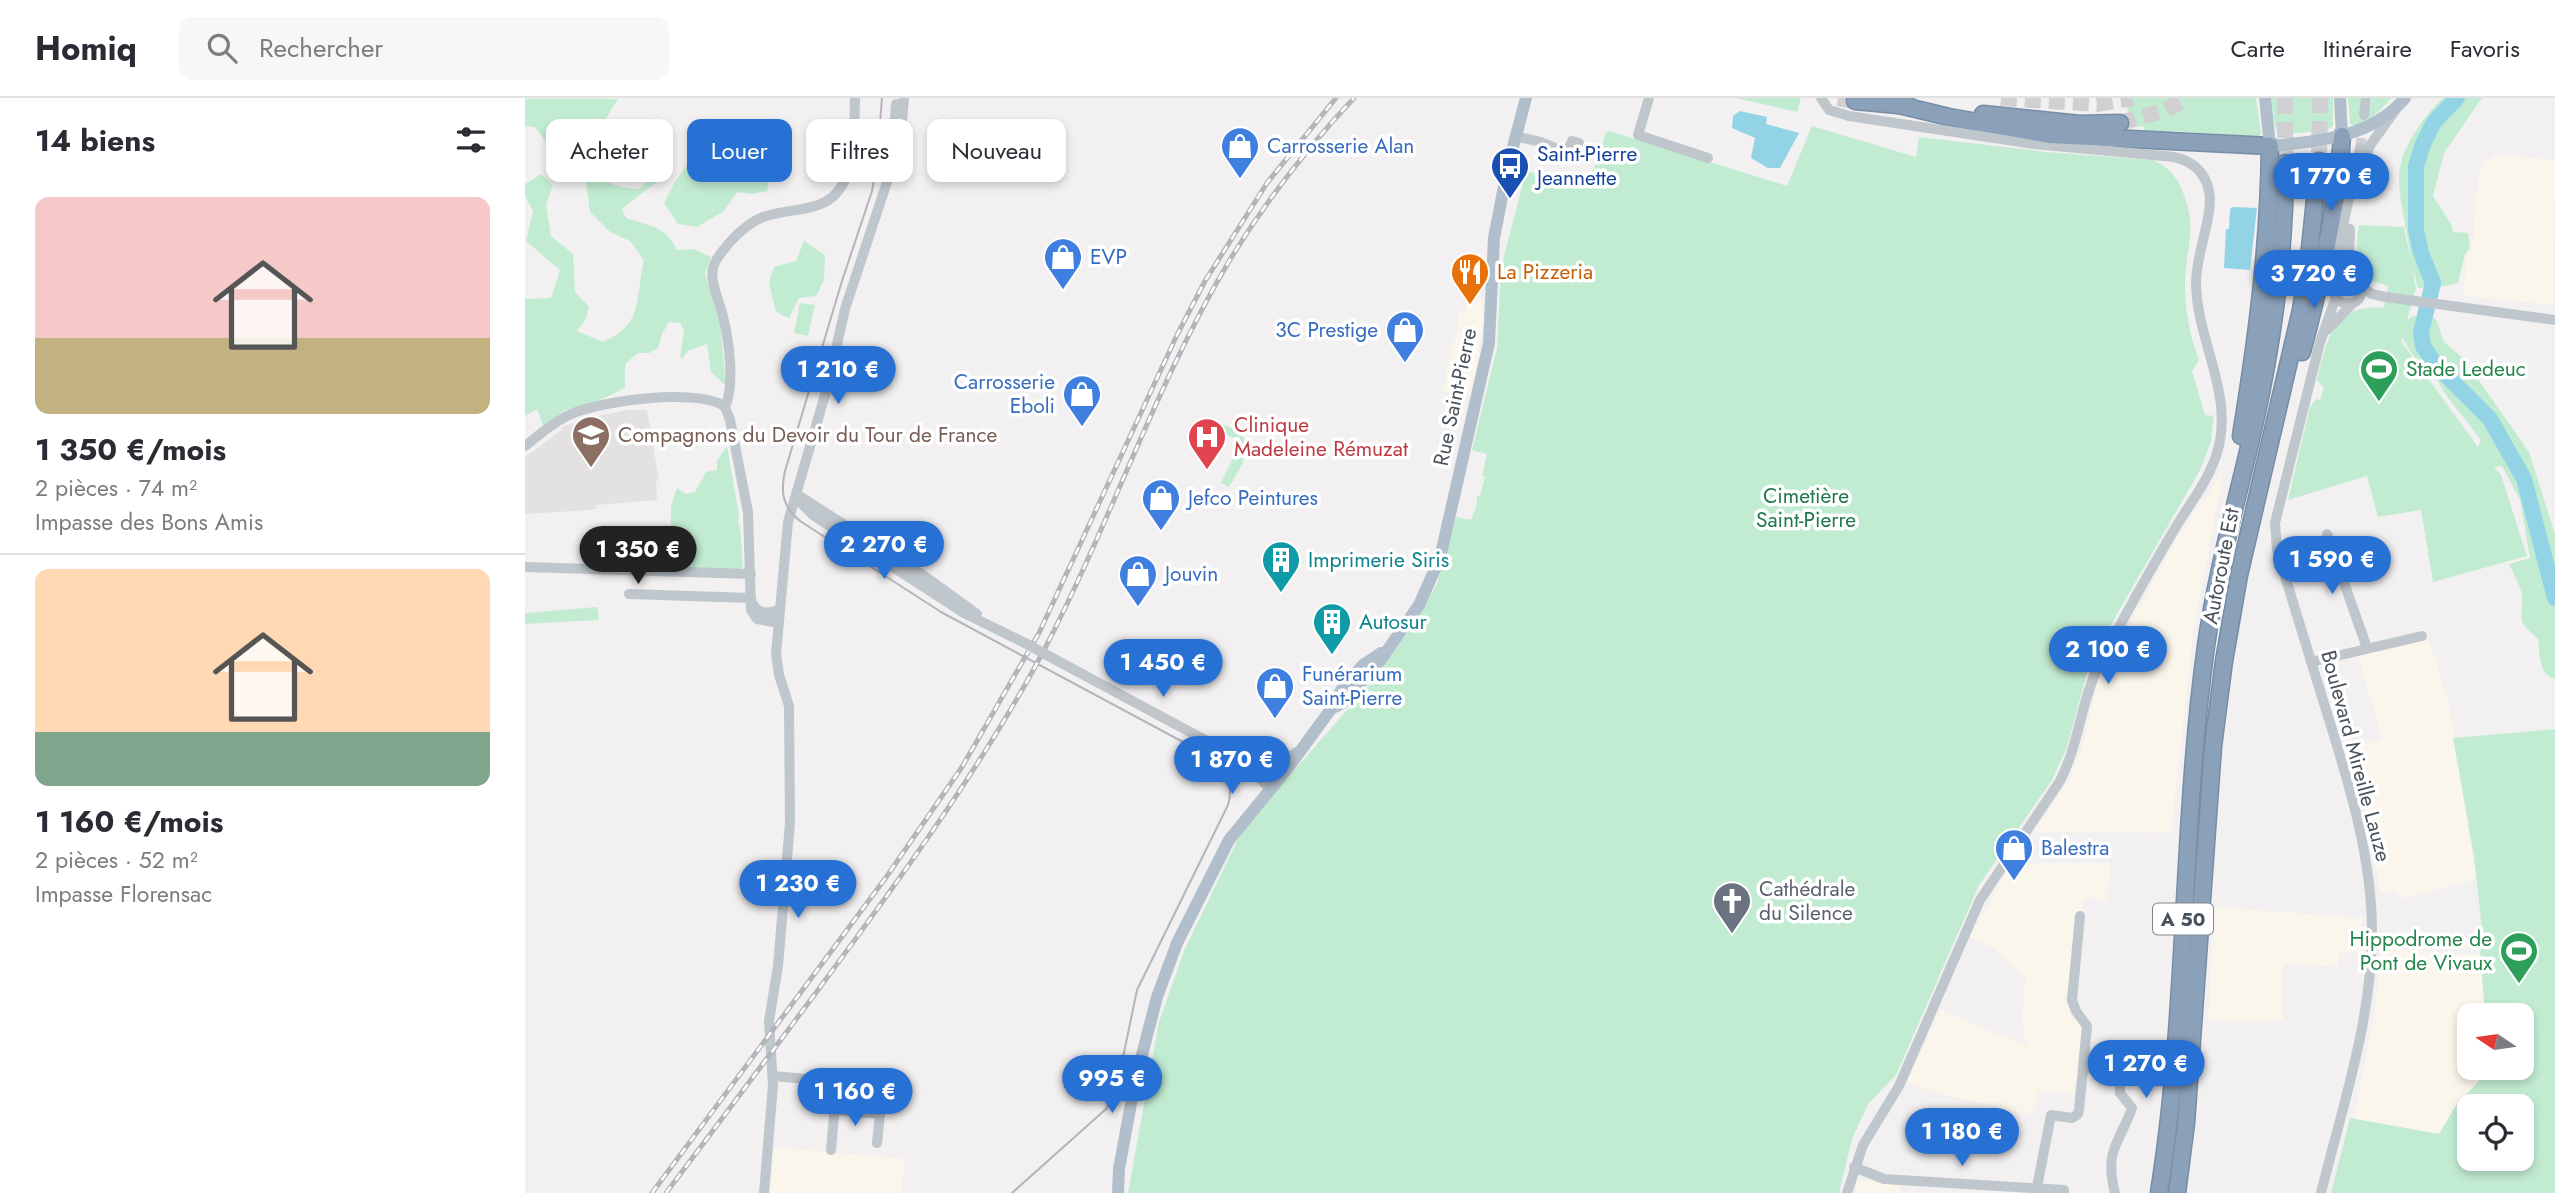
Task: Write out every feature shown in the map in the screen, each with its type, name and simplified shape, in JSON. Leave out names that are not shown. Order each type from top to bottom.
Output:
[{"type":"highway","points":[[1855,101],[2080,124],[2120,123]]},
{"type":"highway","points":[[1899,105],[2050,135],[2270,146],[2269,215],[2263,285],[2221,565]]},
{"type":"highway","points":[[2256,501],[2317,296],[2337,184],[2342,136]]},
{"type":"highway","name":"Autoroute Est","points":[[2177,1193],[2187,1109],[2213,746],[2224,661],[2256,501],[2301,310],[2319,161]]},
{"type":"highway","name":"Autoroute Est","points":[[2159,1193],[2170,1105],[2197,718],[2210,620],[2261,394],[2273,319],[2285,199],[2285,163]]},
{"type":"main road","name":"Rue Saint-Pierre","points":[[1118,1193],[1119,1169],[1135,1082],[1157,997],[1166,969],[1219,859],[1234,832],[1268,786],[1288,768],[1331,709],[1343,703],[1380,661],[1419,604],[1440,558],[1489,343],[1494,238],[1515,136],[1526,98]]},
{"type":"main road","points":[[2265,98],[2270,146],[2342,136],[2367,128],[2396,109],[2405,98]]},
{"type":"main road","points":[[2340,98],[2342,136]]},
{"type":"street","points":[[725,407],[730,393],[729,357],[726,326],[712,276],[715,262],[731,241],[756,220],[775,214],[812,209],[839,190],[848,175],[852,158],[855,98]]},
{"type":"street","points":[[895,119],[897,98]]},
{"type":"street","points":[[902,119],[904,98]]},
{"type":"street","points":[[1649,98],[1638,135],[1708,158]]},
{"type":"street","points":[[1821,98],[1829,110],[1849,116],[2034,144],[2188,160],[2197,167],[2209,189],[2210,201],[2198,253],[2196,282],[2201,331],[2220,388],[2223,408],[2222,434],[2216,456],[2100,665],[2069,764],[1980,900],[1899,1086],[1863,1144],[1847,1193]]},
{"type":"street","points":[[2364,115],[2366,98]]},
{"type":"street","points":[[2355,301],[2357,282],[2349,261],[2349,234],[2363,163],[2377,134],[2388,123],[2396,109]]},
{"type":"street","points":[[1515,136],[1565,156],[1572,141],[1579,143]]},
{"type":"street","points":[[2360,148],[2338,257],[2336,297],[2343,303],[2372,295],[2555,320]]},
{"type":"street","points":[[764,1193],[773,1076],[769,1021],[778,966],[790,823],[789,706],[777,665],[776,645],[785,542],[827,388],[845,309],[887,182]]},
{"type":"street","points":[[2338,282],[2342,279],[2357,282],[2372,295]]},
{"type":"street","name":"Boulevard Mireille Lauze","points":[[2321,1193],[2365,1012],[2372,932],[2371,897],[2364,847],[2342,763],[2277,550],[2275,523],[2323,334],[2336,297]]},
{"type":"street","name":"Boulevard Mireille Lauze","points":[[2323,334],[2355,301]]},
{"type":"street","points":[[525,446],[566,415],[626,399],[642,397],[717,401],[725,407],[730,420],[748,512],[751,610],[757,619],[779,623]]},
{"type":"street","points":[[796,494],[926,577],[1002,632],[1251,766],[1274,770],[1300,749]]},
{"type":"street","points":[[2327,534],[2367,648]]},
{"type":"street","points":[[525,567],[751,574]]},
{"type":"street","points":[[629,594],[751,599]]},
{"type":"street","points":[[751,599],[760,612],[770,613],[780,609]]},
{"type":"street","points":[[2311,662],[2423,636]]},
{"type":"street","points":[[1251,766],[1268,786]]},
{"type":"street","points":[[2037,1187],[2050,1117],[2053,1115],[2072,1118],[2078,1114],[2087,1026],[2076,1011],[2071,995],[2080,916]]},
{"type":"street","points":[[2083,1068],[2120,1071],[2120,1093],[2132,1108],[2114,1143],[2111,1160],[2115,1193]]},
{"type":"street","points":[[773,1076],[899,1087]]},
{"type":"street","points":[[831,1150],[837,1082]]},
{"type":"street","points":[[835,1110],[880,1114],[877,1143]]},
{"type":"street","points":[[1854,1167],[1884,1179],[2003,1189],[2037,1187],[2064,1191]]},
{"type":"shaded area","points":[[2495,155],[2555,160],[2553,305],[2464,296],[2466,256],[2472,249],[2478,176],[2485,161]]},
{"type":"shaded area","points":[[1466,299],[1483,300],[1483,323],[1476,371],[1470,393],[1443,392],[1459,312],[1466,312]]},
{"type":"shaded area","name":"Compagnons du Devoir du Tour de France","points":[[628,410],[647,410],[659,480],[656,481],[657,500],[596,505],[596,509],[591,510],[525,514],[525,457],[562,430],[561,427]]},
{"type":"shaded area","points":[[2223,472],[2193,634],[2171,833],[2034,832],[2071,776],[2083,743],[2097,686],[2112,655],[2180,533]]},
{"type":"shaded area","points":[[2426,637],[2449,705],[2476,879],[2402,899],[2395,891],[2380,892],[2367,816],[2347,748],[2383,740],[2357,653]]},
{"type":"shaded area","points":[[2013,863],[2111,863],[2106,900],[2085,898],[2082,912],[2076,912],[2070,984],[2064,998],[2072,1017],[2084,1026],[2083,1035],[2078,1038],[2082,1046],[2077,1081],[2073,1087],[2076,1094],[2038,1091],[2035,1109],[2029,1115],[1931,1091],[1907,1082],[1941,1010],[2026,1046],[2022,1015],[2026,977],[1993,948],[1970,937],[1980,915],[1988,909],[1996,887]]},
{"type":"shaded area","points":[[2215,907],[2362,918],[2362,953],[2339,953],[2338,967],[2287,963],[2283,968],[2283,1021],[2208,1021]]},
{"type":"shaded area","points":[[2381,948],[2480,955],[2484,1003],[2457,1003],[2457,1080],[2480,1080],[2467,1094],[2457,1094],[2457,1105],[2439,1134],[2354,1119],[2375,1011]]},
{"type":"shaded area","points":[[774,1147],[905,1159],[901,1193],[770,1193]]},
{"type":"shaded area","points":[[1858,1180],[1900,1183],[1900,1193],[1855,1193]]},
{"type":"green space","points":[[1736,98],[1801,98],[1797,112]]},
{"type":"green space","points":[[2256,98],[2261,134],[2258,137],[2174,131],[2145,132],[2143,126],[2130,128],[2126,99]]},
{"type":"green space","points":[[2271,98],[2333,98],[2333,126],[2327,130],[2281,135],[2275,128]]},
{"type":"green space","points":[[2348,98],[2361,98],[2369,115],[2372,98],[2392,98],[2372,118],[2354,126],[2350,123]]},
{"type":"green space","name":"Stade Ledeuc","points":[[2443,98],[2482,98],[2444,153],[2433,196],[2451,224],[2453,232],[2468,233],[2470,248],[2465,254],[2458,283],[2418,288],[2412,266],[2416,288],[2407,320],[2413,316],[2436,319],[2444,342],[2464,359],[2529,452],[2555,534],[2555,679],[2545,673],[2538,639],[2521,618],[2522,595],[2509,564],[2530,558],[2520,500],[2502,466],[2494,467],[2501,475],[2527,556],[2433,582],[2421,510],[2378,517],[2367,476],[2288,500],[2310,407],[2316,399],[2320,400],[2324,388],[2317,380],[2329,338],[2343,318],[2353,312],[2367,308],[2384,308],[2388,286],[2366,279],[2359,266],[2359,225],[2404,227],[2410,256],[2400,198],[2400,168],[2413,135]],"holes":[[[2402,338],[2422,369],[2432,371],[2446,395],[2481,440],[2478,447],[2401,341]]]},
{"type":"green space","points":[[525,99],[618,99],[606,119],[546,119],[546,142],[535,127],[525,126]]},
{"type":"green space","name":"Cimetière Saint-Pierre","points":[[1812,126],[1916,157],[1919,137],[2046,152],[2153,160],[2163,166],[2180,185],[2190,217],[2185,295],[2199,360],[2192,371],[2205,415],[2214,416],[2211,442],[2200,470],[2090,661],[2067,747],[2052,780],[1979,885],[1896,1075],[1868,1104],[1852,1139],[1839,1193],[1128,1193],[1159,1022],[1184,951],[1239,837],[1248,823],[1376,677],[1414,624],[1437,584],[1456,517],[1471,520],[1485,477],[1482,476],[1487,454],[1472,450],[1497,348],[1501,268],[1526,171],[1584,183],[1594,169],[1609,131],[1787,186]]},
{"type":"green space","points":[[687,165],[687,182],[769,182],[767,191],[751,194],[737,192],[724,211],[697,227],[678,224],[664,203]]},
{"type":"green space","points":[[541,174],[546,182],[553,185],[546,205],[551,236],[573,254],[575,292],[589,307],[586,319],[577,331],[603,342],[625,327],[635,309],[644,260],[630,241],[610,232],[590,212],[586,182],[607,182],[639,189],[647,182],[656,182],[622,209],[626,218],[649,225],[668,236],[677,250],[693,249],[711,257],[705,274],[720,325],[726,386],[711,372],[707,344],[688,351],[682,359],[680,357],[684,331],[680,323],[669,322],[658,348],[649,353],[638,353],[625,364],[625,388],[598,401],[565,410],[543,425],[537,409],[525,416],[525,299],[551,298],[560,270],[526,241],[533,211],[525,196],[525,184]]},
{"type":"green space","points":[[804,241],[825,255],[824,280],[816,296],[799,298],[789,318],[776,312],[769,283],[774,267],[796,261]]},
{"type":"green space","points":[[800,303],[815,305],[808,336],[794,333]]},
{"type":"green space","points":[[1206,417],[1236,430],[1247,441],[1243,463],[1229,487],[1221,483],[1241,442],[1224,433],[1212,456],[1198,449],[1211,425],[1204,421]]},
{"type":"green space","points":[[727,446],[739,516],[743,565],[740,570],[664,568],[662,549],[664,538],[671,529],[671,505],[677,488],[686,494],[695,492],[706,472],[717,470],[717,461]]},
{"type":"green space","points":[[597,607],[599,620],[525,624],[525,613]]},
{"type":"green space","name":"Hippodrome de Pont de Vivaux","points":[[2555,729],[2555,1193],[2331,1193],[2350,1118],[2439,1134],[2457,1105],[2457,1171],[2534,1171],[2534,1094],[2467,1094],[2480,1080],[2534,1080],[2534,1003],[2484,1003],[2480,949],[2482,929],[2474,856],[2453,738]]},
{"type":"water","points":[[1740,111],[1767,117],[1766,124],[1799,133],[1780,168],[1768,168],[1751,158],[1755,138],[1732,128],[1733,116]]},
{"type":"water","points":[[2257,208],[2250,270],[2224,268],[2226,229],[2229,229],[2230,209]]},
{"type":"waterway","points":[[2457,98],[2434,122],[2416,166],[2416,230],[2421,253],[2433,283],[2421,332],[2423,346],[2436,365],[2490,419],[2524,479],[2555,598]]},
{"type":"tunnel","points":[[1838,98],[1855,101]]},
{"type":"tunnel","points":[[2001,98],[2097,104],[2133,98]]},
{"type":"tunnel","points":[[2120,123],[2166,110],[2187,98]]},
{"type":"tunnel","points":[[2285,98],[2285,163]]},
{"type":"tunnel","points":[[2319,161],[2320,98]]},
{"type":"tunnel","points":[[2360,148],[2364,121]]},
{"type":"tram line","points":[[882,98],[872,191],[785,471],[783,493],[786,505],[800,521],[941,612],[1211,757],[1222,767],[1230,784],[1228,805],[1137,990],[1115,1096],[1106,1109],[1012,1193]]},
{"type":"railway","points":[[652,1193],[887,876],[962,767],[1039,633],[1177,335],[1205,281],[1267,183],[1336,98]]},
{"type":"railway","points":[[666,1193],[872,917],[981,758],[1057,625],[1176,360],[1202,309],[1231,258],[1288,175],[1354,98]]},
{"type":"place","name":"Carrosserie Alan","points":[[1240,180]]},
{"type":"place","name":"Saint-Pierre Jeannette","points":[[1510,200]]},
{"type":"place","name":"EVP","points":[[1063,291]]},
{"type":"place","name":"La Pizzeria","points":[[1470,306]]},
{"type":"place","name":"3C Prestige","points":[[1405,364]]},
{"type":"place","name":"Stade Ledeuc","points":[[2379,403]]},
{"type":"place","name":"Carrosserie Eboli","points":[[1082,428]]},
{"type":"place","name":"Compagnons du Devoir du Tour de France","points":[[591,469]]},
{"type":"place","name":"Clinique Madeleine Rémuzat","points":[[1207,471]]},
{"type":"place","name":"Jefco Peintures","points":[[1161,532]]},
{"type":"place","name":"Imprimerie Siris","points":[[1281,594]]},
{"type":"place","name":"Jouvin","points":[[1138,608]]},
{"type":"place","name":"Autosur","points":[[1332,656]]},
{"type":"place","name":"Funérarium Saint-Pierre","points":[[1275,720]]},
{"type":"place","name":"Balestra","points":[[2014,882]]},
{"type":"place","name":"Cathédrale du Silence","points":[[1732,935]]},
{"type":"place","name":"Hippodrome de Pont de Vivaux","points":[[2519,985]]}]
